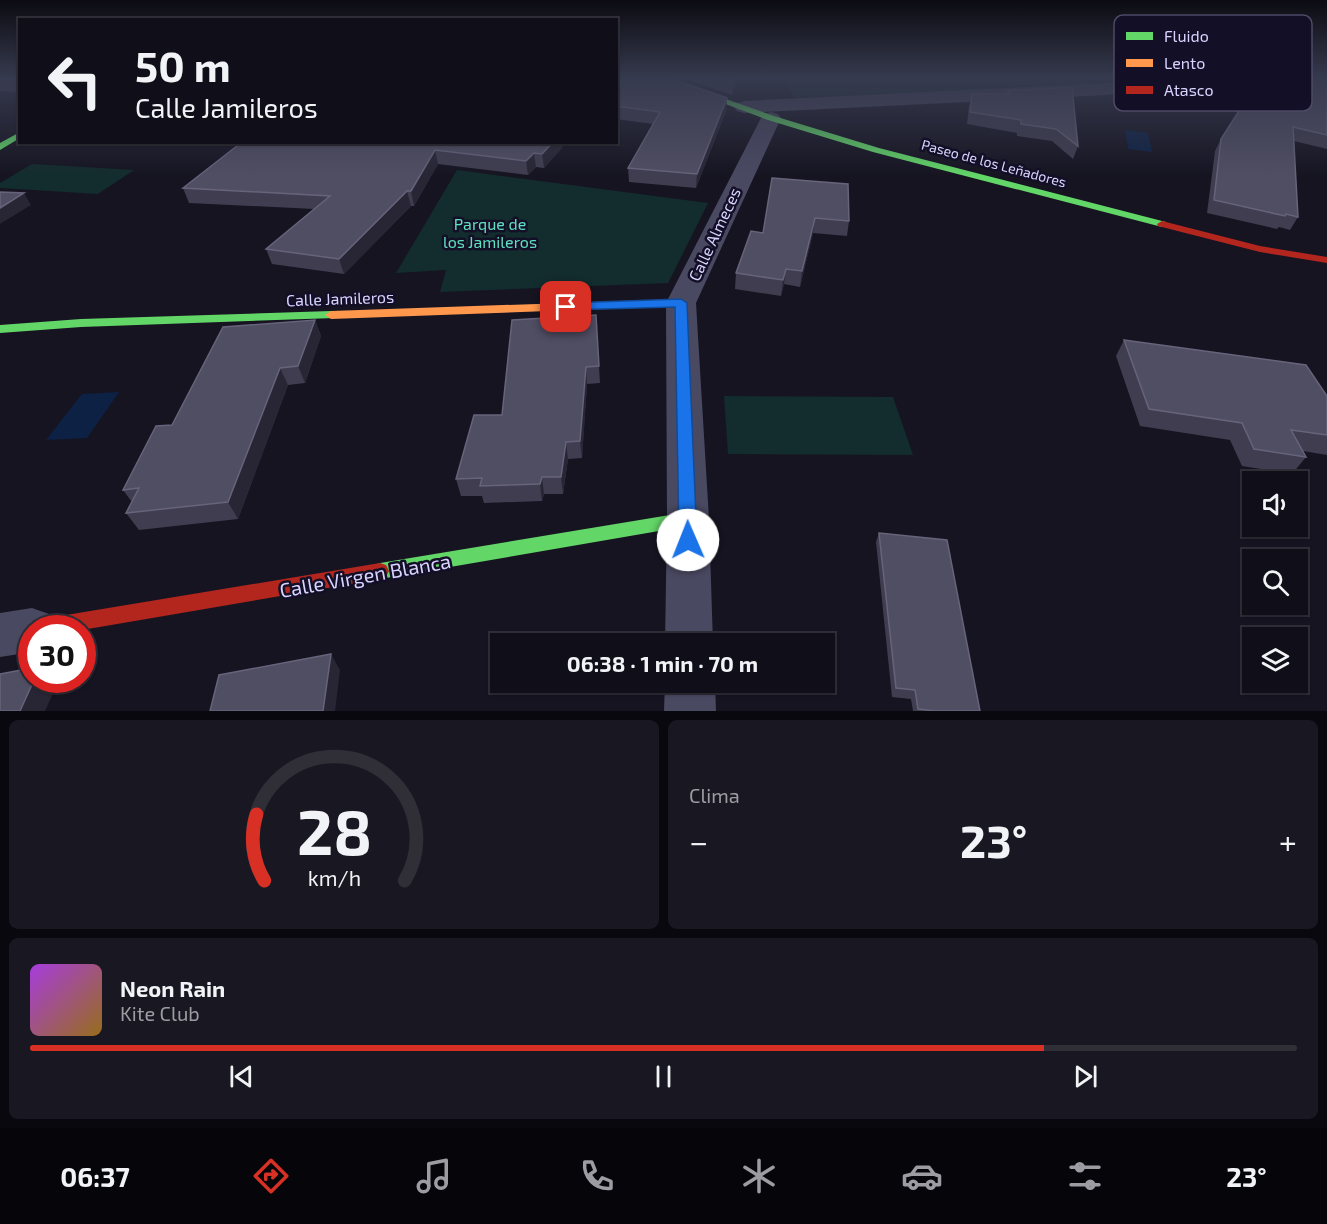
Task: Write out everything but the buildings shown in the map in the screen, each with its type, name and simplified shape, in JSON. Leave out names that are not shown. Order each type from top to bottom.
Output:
[{"type":"street","name":"Paseo de los Leñadores","points":[[749,110],[876,150],[1260,249],[1327,260]]},
{"type":"street","name":"Calle Almeces","points":[[689,633],[688,519],[681,303],[771,118]]},
{"type":"street","points":[[0,147],[18,135]]},
{"type":"street","name":"Calle Jamileros","points":[[0,329],[81,323],[681,303]]},
{"type":"street","name":"Calle Virgen Blanca","points":[[96,619],[688,519]]},
{"type":"street","points":[[0,635],[18,632]]},
{"type":"street","points":[[690,693],[690,711]]},
{"type":"green space","points":[[32,164],[134,170],[98,194],[0,188],[0,183]]},
{"type":"green space","name":"Parque de los Jamileros","points":[[457,170],[708,203],[668,283],[440,292],[446,270],[396,273]]},
{"type":"green space","points":[[724,396],[893,397],[913,455],[728,454]]},
{"type":"water","points":[[1125,130],[1148,133],[1152,152],[1128,149]]},
{"type":"water","points":[[119,392],[87,438],[46,440],[82,394]]},
{"type":"traffic: fast","points":[[749,110],[876,150],[1162,224]]},
{"type":"traffic: fast","points":[[0,147],[18,135]]},
{"type":"traffic: fast","points":[[0,329],[81,323],[331,315]]},
{"type":"traffic: fast","points":[[380,571],[688,519]]},
{"type":"traffic: slow","points":[[331,315],[681,303]]},
{"type":"traffic: jam","points":[[1162,224],[1260,249],[1327,260]]},
{"type":"traffic: jam","points":[[96,619],[380,571]]},
{"type":"route","points":[[566,307],[681,303],[688,540]]}]
